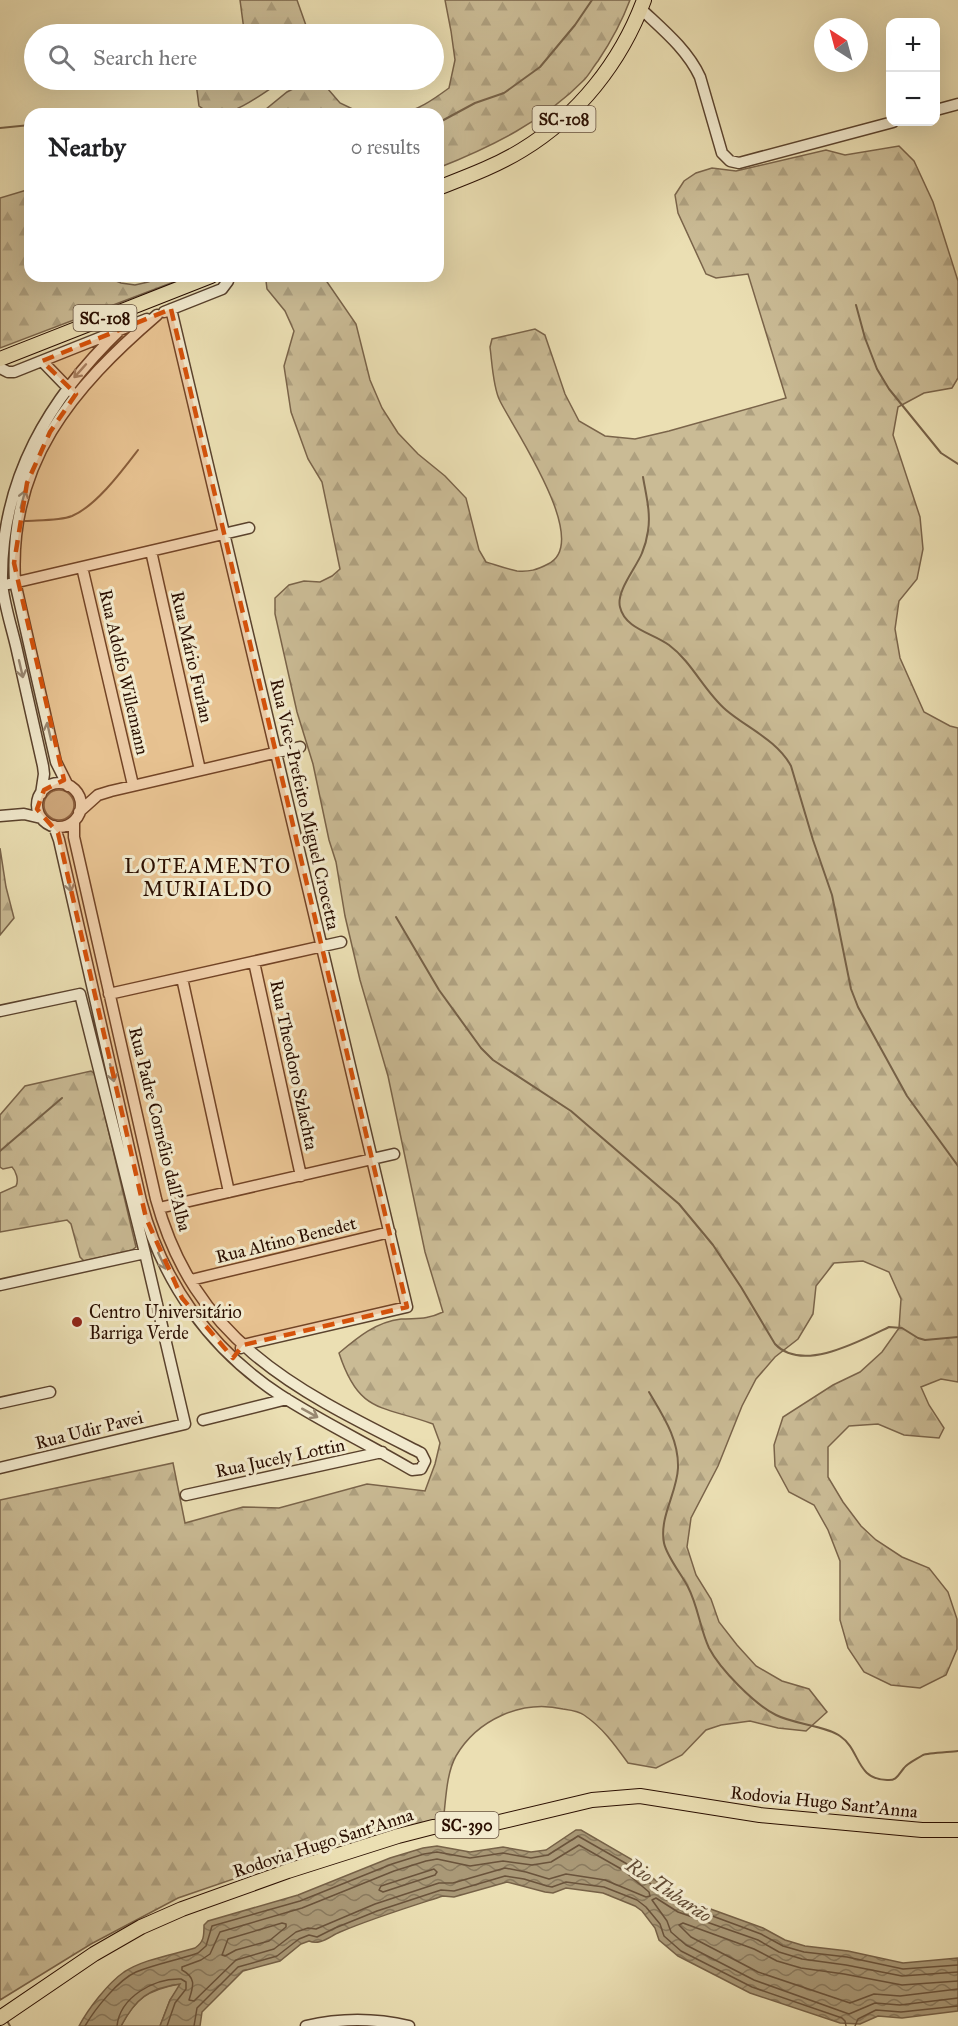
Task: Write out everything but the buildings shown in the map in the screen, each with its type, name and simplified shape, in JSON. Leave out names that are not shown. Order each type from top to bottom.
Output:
[{"type":"main road","name":"SC-108","points":[[444,186],[521,151],[553,129],[577,107],[614,59],[642,4]]},
{"type":"main road","name":"SC-108","points":[[0,359],[196,282]]},
{"type":"main road","name":"Rodovia Hugo Sant'Anna","points":[[0,2018],[120,1939],[182,1909],[288,1871],[433,1827],[491,1824],[592,1800],[640,1796],[760,1815],[922,1830],[958,1830]]},
{"type":"street","points":[[642,4],[694,65],[700,76],[722,153],[730,161],[739,163],[886,124]]},
{"type":"street","points":[[940,109],[958,104]]},
{"type":"street","points":[[0,368],[14,372],[222,289],[227,282]]},
{"type":"street","name":"Rua Vice-Prefeito Miguel Crocetta","points":[[171,309],[407,1307],[243,1345]]},
{"type":"street","points":[[76,816],[79,797],[70,787],[56,762],[15,582],[15,540],[27,483],[50,432],[76,394],[108,358],[157,315]]},
{"type":"street","points":[[41,818],[37,809],[44,774],[43,766],[1,586],[2,537],[17,472],[30,443],[66,387],[121,329]]},
{"type":"street","points":[[42,361],[66,387],[76,394]]},
{"type":"street","points":[[1,586],[249,528]]},
{"type":"street","name":"Rua Mário Furlan","points":[[151,551],[200,770]]},
{"type":"street","name":"Rua Adolfo Willemann","points":[[82,567],[133,785]]},
{"type":"street","points":[[0,816],[15,813],[41,818],[54,826],[65,826],[98,795],[300,747]]},
{"type":"street","points":[[15,813],[53,784],[98,795]]},
{"type":"street","name":"Rua Padre Cornélio dall'Alba","points":[[54,826],[60,840],[139,1190],[151,1234],[164,1266],[182,1298],[204,1327],[233,1358],[287,1400],[412,1470],[418,1470],[425,1464],[422,1453],[305,1392],[270,1368],[243,1345],[216,1316],[190,1280],[172,1244],[159,1208],[74,837],[76,816]]},
{"type":"street","points":[[110,994],[341,942]]},
{"type":"street","name":"Rua Theodoro Szlachta","points":[[254,962],[301,1176]]},
{"type":"street","points":[[182,978],[229,1192]]},
{"type":"street","points":[[0,1011],[80,994],[145,1253],[0,1286]]},
{"type":"street","points":[[159,1208],[394,1154]]},
{"type":"street","name":"Rua Altino Benedet","points":[[190,1280],[390,1232]]},
{"type":"street","name":"Rua Udir Pavei","points":[[0,1468],[185,1424],[145,1253]]},
{"type":"street","points":[[233,1358],[243,1345]]},
{"type":"street","points":[[0,1403],[50,1392]]},
{"type":"street","points":[[203,1420],[287,1400]]},
{"type":"street","name":"Rua Jucely Lottin","points":[[186,1495],[382,1452]]},
{"type":"street","points":[[306,2026],[342,2019],[363,2019],[409,2026]]},
{"type":"highlighted area","points":[[171,309],[407,1307],[243,1345],[233,1358],[182,1298],[146,1218],[58,833],[37,809],[44,790],[64,780],[14,563],[27,483],[50,432],[76,394],[42,361]]},
{"type":"green space","points":[[240,0],[297,0],[305,24],[243,24]]},
{"type":"green space","points":[[445,0],[630,0],[620,24],[603,53],[586,78],[568,95],[516,132],[444,165],[444,108],[418,108],[449,88],[455,60]]},
{"type":"green space","points":[[197,90],[268,90],[238,108],[202,108],[199,106]]},
{"type":"green space","points":[[291,90],[329,90],[340,103],[350,108],[267,108]]},
{"type":"green space","points":[[899,146],[914,161],[933,202],[958,281],[958,378],[952,388],[924,393],[898,407],[893,435],[920,517],[923,549],[917,579],[899,601],[895,629],[900,658],[924,712],[958,728],[958,1382],[941,1379],[921,1387],[929,1405],[944,1428],[939,1438],[904,1435],[878,1424],[849,1426],[828,1447],[828,1477],[861,1526],[876,1540],[902,1557],[929,1568],[948,1592],[957,1619],[957,1649],[946,1675],[920,1688],[891,1685],[864,1672],[848,1648],[840,1620],[840,1561],[828,1530],[814,1505],[789,1492],[775,1466],[774,1445],[783,1417],[833,1385],[860,1372],[882,1352],[899,1328],[901,1299],[889,1272],[863,1261],[834,1263],[816,1286],[813,1314],[798,1339],[775,1357],[756,1379],[742,1406],[718,1466],[691,1518],[687,1547],[696,1575],[711,1599],[719,1622],[737,1645],[756,1666],[782,1681],[809,1689],[827,1712],[806,1731],[778,1728],[750,1721],[721,1725],[706,1730],[682,1755],[656,1768],[628,1763],[603,1731],[580,1713],[547,1707],[532,1707],[502,1715],[476,1732],[456,1756],[447,1784],[444,1814],[436,1820],[327,1847],[178,1898],[91,1944],[0,2000],[0,1500],[173,1463],[185,1523],[243,1507],[279,1508],[367,1484],[425,1491],[440,1443],[433,1424],[386,1409],[364,1397],[347,1373],[339,1353],[360,1336],[383,1323],[427,1317],[443,1312],[425,1252],[388,1076],[360,980],[345,916],[336,862],[313,764],[297,712],[275,614],[275,598],[289,585],[304,581],[320,582],[340,569],[322,482],[308,459],[291,412],[284,366],[294,331],[285,311],[267,289],[266,282],[327,282],[356,324],[370,380],[382,408],[398,433],[466,498],[479,550],[486,562],[517,571],[533,570],[548,564],[559,552],[561,533],[556,510],[546,485],[498,396],[490,347],[492,339],[535,329],[545,335],[565,394],[579,421],[605,436],[635,439],[786,398],[748,274],[716,278],[706,274],[678,213],[675,195],[684,181],[696,173],[712,168],[736,171],[826,150],[845,155]]},
{"type":"green space","points":[[24,191],[24,282],[119,282],[135,285],[148,282],[174,282],[0,348],[0,198]]},
{"type":"green space","points":[[59,790],[70,794],[74,805],[70,816],[59,820],[48,816],[44,805],[48,794]]},
{"type":"green space","points":[[0,848],[14,918],[0,935]]},
{"type":"green space","points":[[91,1071],[95,1074],[136,1247],[132,1250],[84,1261],[80,1257],[71,1224],[67,1220],[0,1232],[0,1193],[16,1186],[17,1181],[12,1167],[3,1169],[0,1167],[0,1115],[25,1086]]},
{"type":"green space","points":[[181,1985],[170,2000],[160,2026],[121,2026],[132,2008],[144,1997],[159,1989]]},
{"type":"water","points":[[576,1830],[581,1830],[631,1859],[668,1891],[683,1899],[763,1928],[785,1940],[805,1946],[848,1951],[903,1963],[958,1958],[958,2011],[902,2018],[878,2016],[860,2024],[840,2023],[750,1993],[678,1956],[659,1940],[655,1928],[642,1911],[635,1906],[603,1893],[566,1888],[553,1893],[507,1882],[454,1897],[443,1896],[391,1913],[321,1941],[301,1944],[280,1961],[243,1971],[202,2012],[200,2026],[160,2026],[170,2000],[180,1984],[160,1988],[144,1996],[132,2008],[121,2026],[79,2026],[99,1997],[124,1972],[140,1964],[195,1948],[202,1941],[204,1925],[208,1921],[298,1895],[390,1858],[423,1848],[437,1846],[470,1852],[503,1847],[531,1852],[546,1850]]},
{"type":"waterway","points":[[444,120],[475,103],[504,93],[540,67],[575,25],[592,0]]},
{"type":"waterway","points":[[0,128],[24,126]]},
{"type":"waterway","points":[[856,305],[877,369],[889,389],[941,453],[958,464]]},
{"type":"waterway","points":[[25,521],[61,519],[81,511],[108,487],[138,450]]},
{"type":"waterway","points":[[643,477],[649,511],[648,531],[642,553],[621,594],[620,607],[623,614],[633,626],[663,641],[677,652],[718,702],[734,717],[778,749],[791,766],[832,895],[851,989],[858,1007],[907,1096],[958,1166]]},
{"type":"waterway","points":[[396,917],[439,990],[481,1048],[493,1060],[571,1111],[679,1204],[713,1245],[775,1344],[786,1352],[800,1356],[831,1352],[889,1327],[902,1328],[925,1340],[958,1337]]},
{"type":"waterway","points":[[0,1151],[62,1098]]},
{"type":"waterway","points":[[649,1392],[669,1428],[678,1457],[675,1487],[664,1524],[664,1543],[691,1594],[709,1648],[729,1676],[748,1695],[776,1715],[840,1736],[847,1742],[869,1775],[877,1778],[890,1780],[895,1778],[906,1766],[923,1755],[958,1751]]},
{"type":"waterway","points":[[6,2019],[10,2026]]},
{"type":"place","name":"Centro Universitário Barriga Verde","points":[[77,1322]]},
{"type":"district","name":"LOTEAMENTO MURIALDO","points":[[208,878]]},
{"type":"water label","name":"Rio Tubarão","points":[[669,1890]]}]
